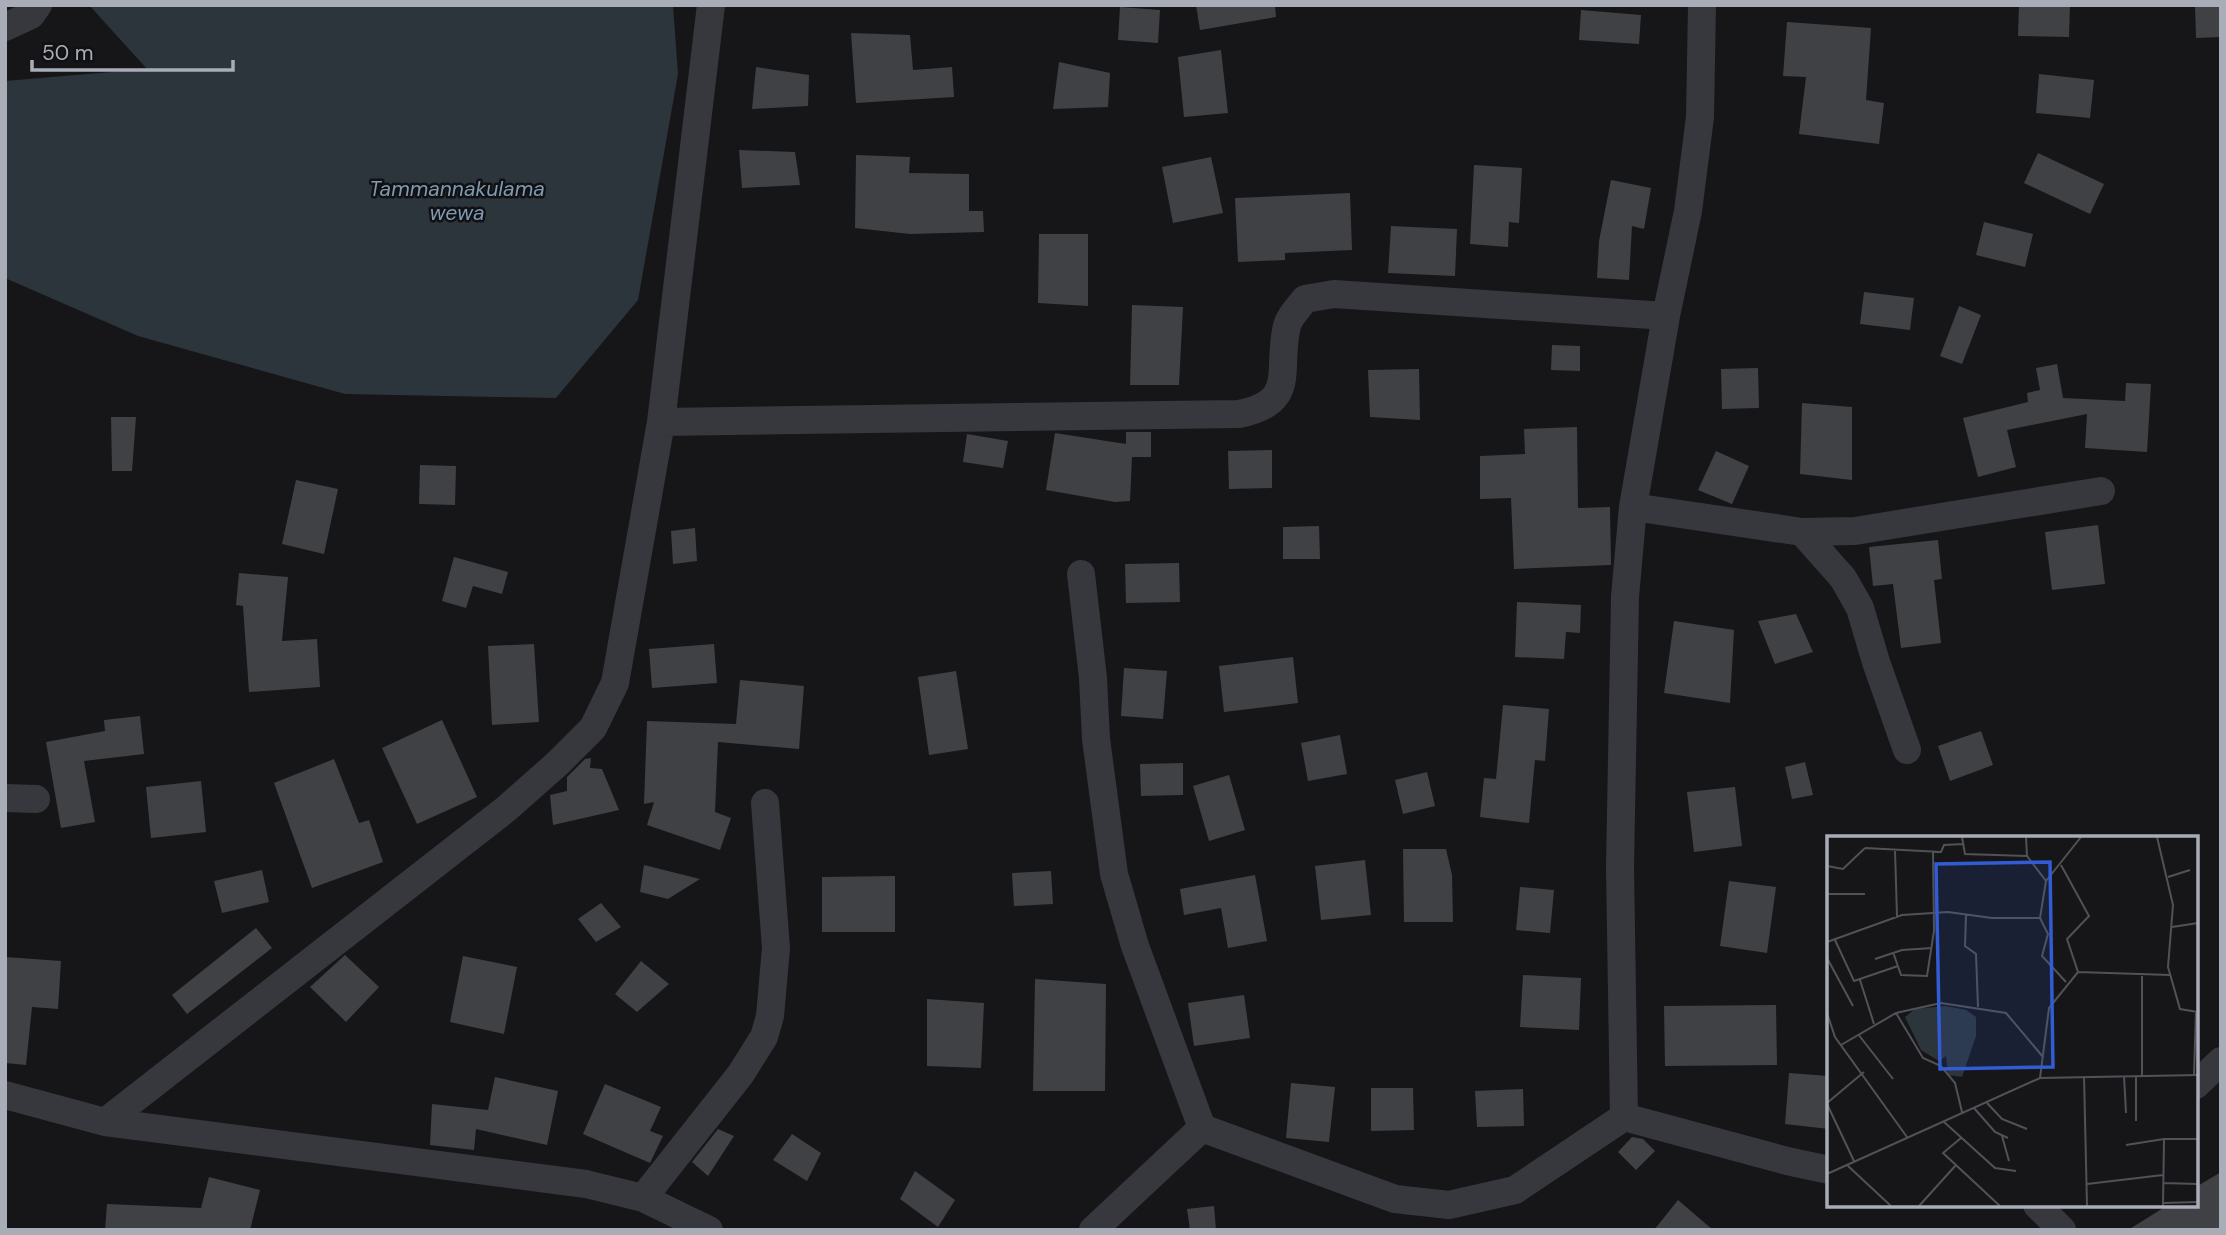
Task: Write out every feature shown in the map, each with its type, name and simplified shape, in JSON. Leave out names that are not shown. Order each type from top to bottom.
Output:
[{"type":"street","points":[[5,27],[32,15],[38,5]]},
{"type":"street","points":[[105,1122],[506,809],[593,728],[615,683],[661,422],[711,5]]},
{"type":"street","points":[[1624,1117],[1620,867],[1625,597],[1633,507],[1666,316],[1688,211],[1700,117],[1702,5]]},
{"type":"street","points":[[661,422],[1239,414],[1259,410],[1274,399],[1283,382],[1287,324],[1305,299],[1334,294],[1666,316]]},
{"type":"street","points":[[1633,507],[1802,532],[1855,531],[2101,491]]},
{"type":"street","points":[[1802,532],[1843,578],[1860,608],[1907,750]]},
{"type":"street","points":[[1081,574],[1093,678],[1096,739],[1114,874],[1135,946],[1202,1128],[1395,1199],[1449,1205],[1515,1190],[1624,1117],[1827,1170]]},
{"type":"street","points":[[5,797],[36,799]]},
{"type":"street","points":[[643,1198],[740,1075],[764,1037],[770,1016],[776,948],[765,803]]},
{"type":"street","points":[[2198,1083],[2221,1061]]},
{"type":"street","points":[[5,1095],[105,1122],[586,1184],[643,1198],[709,1230]]},
{"type":"street","points":[[1093,1230],[1202,1128]]},
{"type":"street","points":[[2039,1207],[2062,1230]]},
{"type":"water","name":"Tammannakulama wewa","points":[[89,5],[673,5],[678,74],[638,300],[556,398],[345,394],[138,336],[5,278],[5,81],[147,69]]},
{"type":"building","points":[[1196,5],[1275,5],[1276,17],[1200,30]]},
{"type":"building","points":[[2019,5],[2070,5],[2069,37],[2018,36]]},
{"type":"building","points":[[2195,5],[2221,5],[2221,37],[2196,38]]},
{"type":"building","points":[[1120,7],[1160,10],[1158,43],[1118,40]]},
{"type":"building","points":[[1581,10],[1641,15],[1639,44],[1579,40]]},
{"type":"building","points":[[1787,22],[1871,28],[1866,100],[1884,103],[1879,144],[1799,134],[1806,77],[1783,76]]},
{"type":"building","points":[[851,33],[910,35],[913,70],[952,67],[954,97],[856,103]]},
{"type":"building","points":[[1221,50],[1228,113],[1184,117],[1178,57]]},
{"type":"building","points":[[1059,62],[1110,73],[1108,107],[1053,109]]},
{"type":"building","points":[[756,67],[809,75],[808,106],[752,109]]},
{"type":"building","points":[[2039,74],[2094,80],[2090,118],[2036,113]]},
{"type":"building","points":[[739,150],[795,152],[800,185],[742,188]]},
{"type":"building","points":[[2038,153],[2104,184],[2090,214],[2024,183]]},
{"type":"building","points":[[856,155],[910,157],[909,173],[969,174],[969,211],[983,211],[984,232],[910,234],[855,228]]},
{"type":"building","points":[[1211,157],[1223,213],[1173,223],[1162,167]]},
{"type":"building","points":[[1474,165],[1522,168],[1519,223],[1509,222],[1508,247],[1470,244]]},
{"type":"building","points":[[1611,180],[1651,188],[1644,229],[1632,226],[1629,280],[1597,278],[1599,241]]},
{"type":"building","points":[[1350,193],[1352,250],[1285,253],[1285,260],[1238,262],[1235,198]]},
{"type":"building","points":[[1984,222],[2033,234],[2025,267],[1976,255]]},
{"type":"building","points":[[1391,226],[1457,229],[1455,276],[1388,273]]},
{"type":"building","points":[[1039,234],[1088,234],[1088,306],[1038,303]]},
{"type":"building","points":[[1864,292],[1914,298],[1910,330],[1860,324]]},
{"type":"building","points":[[1132,305],[1183,307],[1179,385],[1130,385]]},
{"type":"building","points":[[1959,306],[1981,315],[1962,364],[1940,356]]},
{"type":"building","points":[[1552,345],[1580,346],[1580,371],[1551,370]]},
{"type":"building","points":[[2057,364],[2063,398],[2125,401],[2126,383],[2151,384],[2147,452],[2085,448],[2087,414],[2007,430],[2016,467],[1978,477],[1963,418],[2028,402],[2027,393],[2040,390],[2036,368]]},
{"type":"building","points":[[1758,368],[1759,408],[1722,409],[1721,369]]},
{"type":"building","points":[[1419,369],[1420,420],[1370,417],[1368,370]]},
{"type":"building","points":[[1802,403],[1852,407],[1852,480],[1800,474]]},
{"type":"building","points":[[111,417],[136,417],[132,471],[112,471]]},
{"type":"building","points":[[1577,427],[1578,508],[1610,507],[1611,565],[1514,569],[1511,498],[1480,499],[1480,456],[1525,454],[1524,429]]},
{"type":"building","points":[[1126,432],[1151,432],[1151,457],[1132,457],[1130,501],[1115,502],[1046,490],[1055,433],[1126,444]]},
{"type":"building","points":[[967,434],[1008,441],[1003,468],[963,462]]},
{"type":"building","points":[[1272,450],[1272,488],[1229,489],[1228,451]]},
{"type":"building","points":[[1716,451],[1749,466],[1732,504],[1698,490]]},
{"type":"building","points":[[420,465],[456,466],[455,505],[419,504]]},
{"type":"building","points":[[296,480],[338,489],[324,554],[282,544]]},
{"type":"building","points":[[2098,525],[2105,584],[2052,590],[2045,532]]},
{"type":"building","points":[[1319,526],[1320,559],[1283,559],[1283,527]]},
{"type":"building","points":[[695,528],[697,561],[673,564],[671,531]]},
{"type":"building","points":[[1938,540],[1942,579],[1934,580],[1941,643],[1901,648],[1893,584],[1873,586],[1869,547]]},
{"type":"building","points":[[454,557],[508,572],[502,594],[473,586],[466,608],[442,601]]},
{"type":"building","points":[[1179,563],[1180,602],[1126,603],[1125,564]]},
{"type":"building","points":[[239,573],[288,577],[282,641],[317,639],[320,687],[249,692],[243,606],[236,605]]},
{"type":"building","points":[[1517,602],[1581,605],[1580,633],[1566,632],[1564,659],[1515,657]]},
{"type":"building","points":[[1796,614],[1813,652],[1775,664],[1758,621]]},
{"type":"building","points":[[1674,621],[1734,630],[1730,703],[1664,693]]},
{"type":"building","points":[[534,644],[539,722],[492,725],[488,646]]},
{"type":"building","points":[[714,644],[717,683],[652,688],[649,649]]},
{"type":"building","points":[[1293,657],[1298,703],[1224,712],[1219,666]]},
{"type":"building","points":[[1124,668],[1167,671],[1163,719],[1121,716]]},
{"type":"building","points":[[956,671],[968,749],[929,755],[918,677]]},
{"type":"building","points":[[740,680],[804,686],[799,749],[718,742],[715,812],[731,818],[720,850],[647,825],[654,802],[644,804],[647,721],[736,724]]},
{"type":"building","points":[[1503,705],[1549,709],[1545,761],[1535,760],[1529,823],[1480,817],[1484,778],[1496,779]]},
{"type":"building","points":[[140,716],[144,754],[84,761],[95,822],[61,828],[46,742],[105,731],[104,720]]},
{"type":"building","points":[[442,720],[477,797],[417,824],[382,748]]},
{"type":"building","points":[[1981,731],[1993,765],[1950,781],[1938,746]]},
{"type":"building","points":[[1340,735],[1347,774],[1308,781],[1301,743]]},
{"type":"building","points":[[591,758],[590,768],[602,769],[619,810],[553,825],[550,795],[567,791],[567,777],[585,759]]},
{"type":"building","points":[[334,759],[359,823],[369,820],[383,862],[312,888],[274,783]]},
{"type":"building","points":[[1805,762],[1813,795],[1792,799],[1785,767]]},
{"type":"building","points":[[1183,763],[1183,795],[1141,796],[1140,764]]},
{"type":"building","points":[[1427,772],[1435,806],[1403,814],[1395,780]]},
{"type":"building","points":[[1229,775],[1245,830],[1209,841],[1193,786]]},
{"type":"building","points":[[201,781],[206,832],[151,838],[146,787]]},
{"type":"building","points":[[1735,787],[1742,846],[1694,852],[1687,792]]},
{"type":"building","points":[[1403,849],[1446,849],[1452,875],[1453,922],[1404,922]]},
{"type":"building","points":[[1365,860],[1371,915],[1321,920],[1315,866]]},
{"type":"building","points":[[644,865],[700,879],[668,899],[640,892]]},
{"type":"building","points":[[262,870],[269,902],[222,913],[214,881]]},
{"type":"building","points":[[1051,871],[1053,904],[1014,906],[1012,873]]},
{"type":"building","points":[[1255,875],[1267,941],[1228,948],[1221,908],[1184,915],[1180,889]]},
{"type":"building","points":[[895,876],[895,932],[822,932],[822,877]]},
{"type":"building","points":[[1729,881],[1776,887],[1767,953],[1720,946]]},
{"type":"building","points":[[1520,887],[1554,890],[1550,933],[1516,930]]},
{"type":"building","points":[[601,903],[621,927],[596,942],[578,919]]},
{"type":"building","points":[[256,928],[272,948],[187,1014],[172,995]]},
{"type":"building","points":[[345,955],[379,987],[346,1022],[310,987]]},
{"type":"building","points":[[463,956],[517,967],[504,1034],[450,1022]]},
{"type":"building","points":[[5,957],[61,961],[58,1009],[32,1007],[26,1065],[5,1063]]},
{"type":"building","points":[[641,961],[669,984],[637,1012],[615,994]]},
{"type":"building","points":[[1523,975],[1581,978],[1579,1030],[1520,1027]]},
{"type":"building","points":[[1035,979],[1106,984],[1105,1091],[1033,1091]]},
{"type":"building","points":[[1244,995],[1250,1038],[1194,1046],[1188,1003]]},
{"type":"building","points":[[927,999],[984,1003],[981,1068],[927,1066]]},
{"type":"building","points":[[1776,1005],[1777,1065],[1665,1066],[1664,1006]]},
{"type":"building","points":[[1789,1073],[1827,1076],[1827,1129],[1785,1124]]},
{"type":"building","points":[[495,1077],[558,1091],[547,1145],[476,1129],[474,1150],[430,1145],[432,1104],[488,1110]]},
{"type":"building","points":[[1291,1083],[1335,1087],[1329,1142],[1286,1138]]},
{"type":"building","points":[[605,1084],[661,1107],[650,1131],[663,1136],[650,1163],[583,1134]]},
{"type":"building","points":[[1371,1088],[1413,1088],[1414,1130],[1371,1131]]},
{"type":"building","points":[[1523,1089],[1524,1126],[1477,1127],[1475,1091]]},
{"type":"building","points":[[718,1129],[734,1136],[708,1176],[692,1162]]},
{"type":"building","points":[[792,1134],[821,1153],[807,1181],[773,1160]]},
{"type":"building","points":[[1632,1137],[1643,1139],[1655,1151],[1636,1170],[1618,1152]]},
{"type":"building","points":[[915,1171],[955,1200],[938,1227],[900,1199]]},
{"type":"building","points":[[2221,1172],[2221,1230],[2128,1230],[2165,1207],[2198,1207],[2198,1186]]},
{"type":"building","points":[[209,1177],[260,1190],[250,1230],[105,1230],[107,1204],[201,1208]]},
{"type":"building","points":[[1678,1200],[1713,1230],[1654,1230]]},
{"type":"building","points":[[1214,1206],[1216,1230],[1190,1230],[1187,1209]]}]
